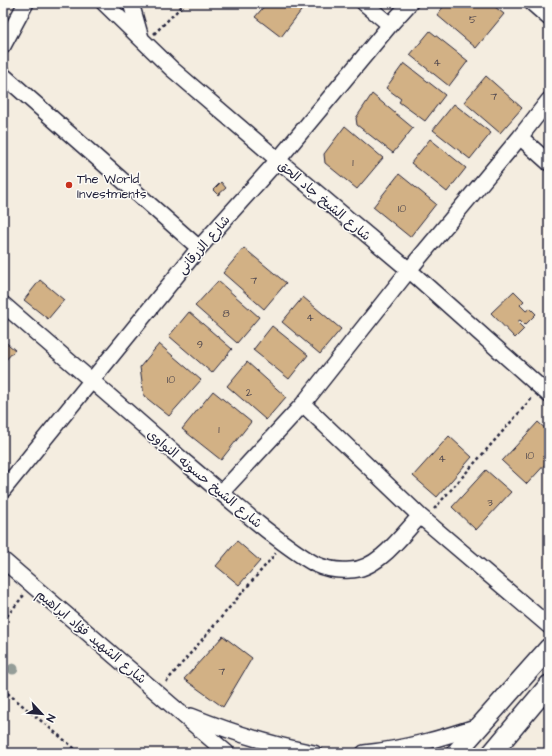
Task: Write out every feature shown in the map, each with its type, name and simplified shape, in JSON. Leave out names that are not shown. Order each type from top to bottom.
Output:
[{"type":"street","points":[[3,46],[26,3]]},
{"type":"street","name":"شارع الشيخ جاد الحق","points":[[104,3],[172,69],[409,270],[545,392]]},
{"type":"street","points":[[131,3],[143,40]]},
{"type":"street","points":[[364,3],[390,25]]},
{"type":"street","name":"شارع الزرقانى","points":[[3,490],[199,248],[278,160],[410,3]]},
{"type":"street","points":[[532,3],[549,18]]},
{"type":"street","points":[[3,75],[199,248]]},
{"type":"street","points":[[221,493],[303,404],[409,270],[520,138],[549,100]]},
{"type":"street","points":[[520,138],[549,162]]},
{"type":"street","name":"شارع الشيخ حسونه النواوى","points":[[3,304],[221,493],[284,544],[323,568],[352,570],[364,567],[379,558],[422,518]]},
{"type":"street","points":[[303,404],[422,518],[549,626]]},
{"type":"street","name":"شارع الشهيد فؤاد ابراهيم","points":[[3,560],[227,753]]},
{"type":"street","points":[[456,753],[549,648]]},
{"type":"street","points":[[492,753],[549,685]]},
{"type":"street","name":"شارع الشهيد فؤاد ابراهيم","points":[[180,712],[255,740],[314,753]]},
{"type":"street","points":[[364,753],[388,751],[408,747],[481,725]]},
{"type":"path","points":[[143,40],[185,3]]},
{"type":"path","points":[[422,518],[545,392]]},
{"type":"path","points":[[158,692],[284,544]]},
{"type":"path","points":[[3,621],[32,586]]},
{"type":"path","points":[[3,693],[5,691],[80,753]]},
{"type":"building","points":[[267,3],[307,3],[281,37],[255,17]]},
{"type":"building","points":[[446,3],[490,3],[504,14],[476,48],[437,15]]},
{"type":"building","points":[[430,31],[468,61],[449,86],[410,55]]},
{"type":"building","points":[[404,63],[445,95],[425,121],[399,102],[401,99],[386,88]]},
{"type":"building","points":[[486,76],[522,108],[500,133],[464,102]]},
{"type":"building","points":[[372,94],[413,128],[393,153],[357,125],[356,118]]},
{"type":"building","points":[[454,104],[491,133],[470,159],[433,130]]},
{"type":"building","points":[[345,126],[383,158],[357,189],[325,163],[324,154]]},
{"type":"building","points":[[430,139],[466,168],[447,192],[411,163]]},
{"type":"building","points":[[399,174],[436,204],[410,237],[373,207]]},
{"type":"building","points":[[221,182],[226,188],[218,195],[213,190]]},
{"type":"building","points":[[244,248],[286,283],[264,309],[223,273]]},
{"type":"building","points":[[40,280],[64,300],[48,319],[24,300]]},
{"type":"building","points":[[218,281],[259,317],[237,343],[195,306]]},
{"type":"building","points":[[514,291],[524,301],[520,305],[526,311],[530,308],[536,314],[525,325],[520,320],[517,322],[524,329],[515,338],[491,313]]},
{"type":"building","points":[[303,297],[341,329],[320,354],[282,322]]},
{"type":"building","points":[[189,312],[232,349],[212,373],[169,336]]},
{"type":"building","points":[[272,326],[308,355],[289,379],[253,350]]},
{"type":"building","points":[[3,340],[15,350],[3,363]]},
{"type":"building","points":[[159,344],[201,380],[169,416],[144,396],[140,367]]},
{"type":"building","points":[[247,362],[286,397],[266,420],[227,386]]},
{"type":"building","points":[[213,391],[251,422],[221,460],[182,429]]},
{"type":"building","points":[[538,422],[549,432],[549,460],[527,484],[502,461]]},
{"type":"building","points":[[449,436],[472,457],[437,497],[413,476]]},
{"type":"building","points":[[486,470],[511,492],[476,530],[452,507]]},
{"type":"building","points":[[237,541],[260,561],[239,585],[216,566]]},
{"type":"building","points":[[223,636],[252,658],[223,707],[184,679]]},
{"type":"place","name":"The World Investments","points":[[69,185]]}]
